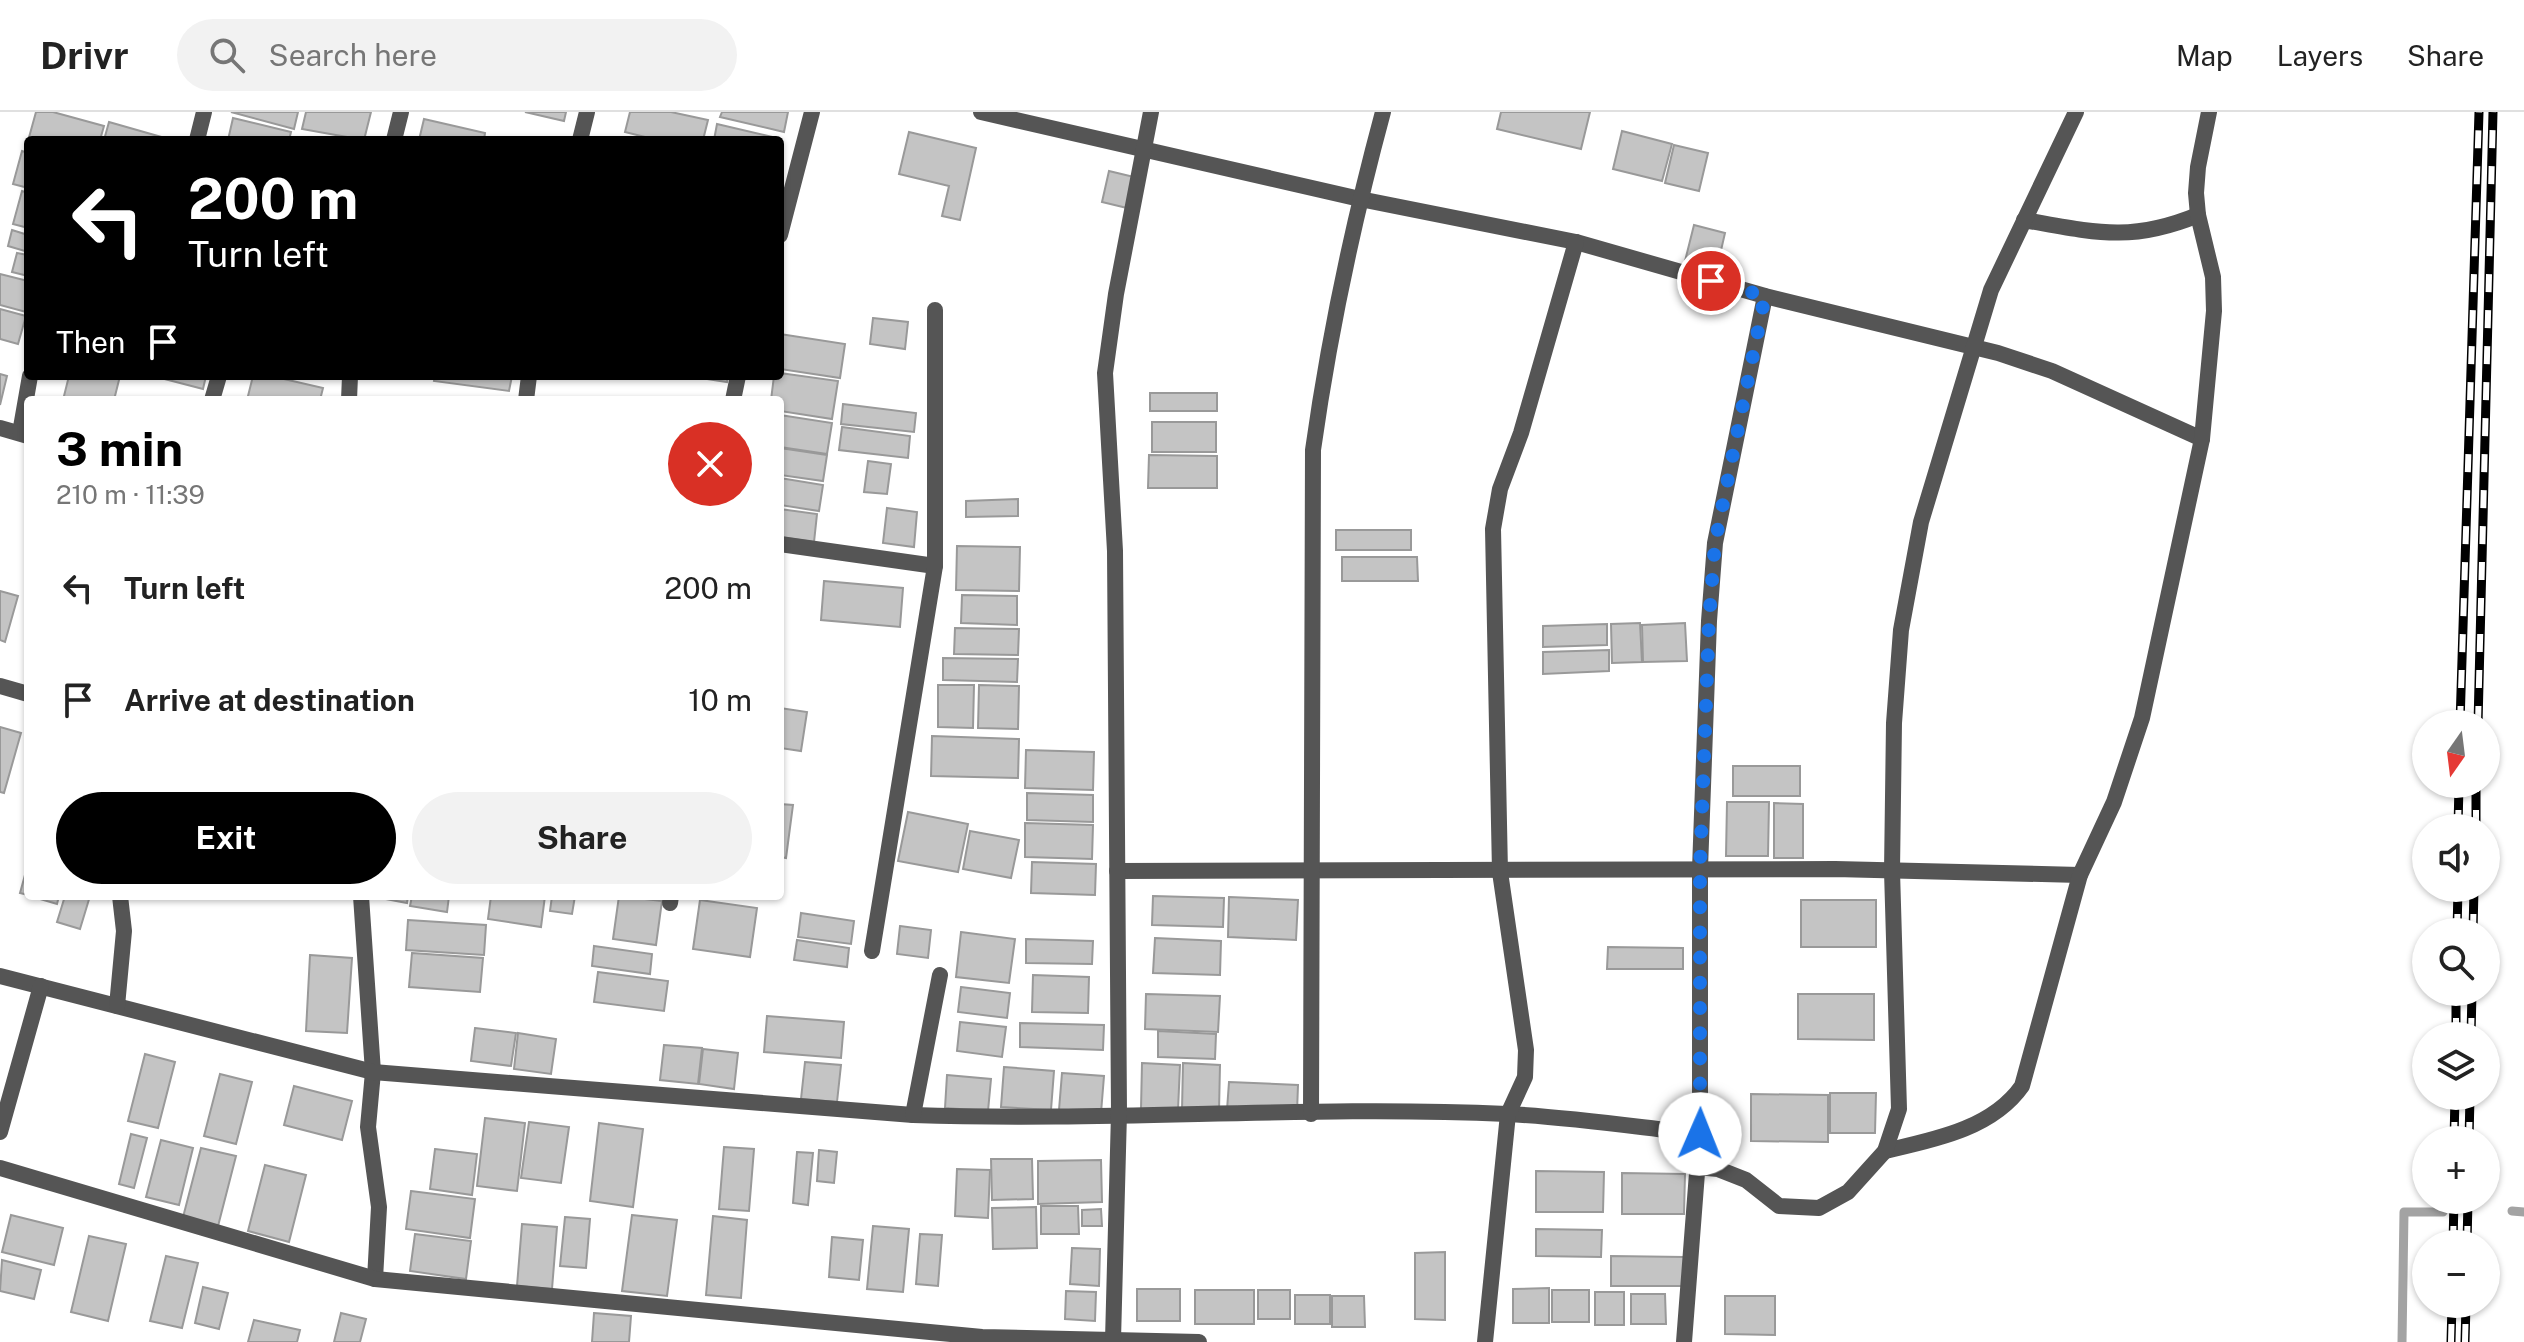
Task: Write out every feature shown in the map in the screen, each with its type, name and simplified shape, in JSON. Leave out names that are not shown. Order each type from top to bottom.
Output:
[{"type":"street","points":[[198,136],[204,112]]},
{"type":"street","points":[[395,136],[401,112]]},
{"type":"street","points":[[581,136],[587,112]]},
{"type":"street","points":[[784,220],[812,112]]},
{"type":"street","points":[[981,112],[1146,147],[1360,199],[1576,242],[1765,296],[1973,347],[2052,371],[2202,439]]},
{"type":"street","points":[[1113,1340],[1119,1113],[1115,551],[1105,373],[1116,294],[1151,112]]},
{"type":"street","points":[[1311,1114],[1313,450],[1323,380],[1360,199],[1383,112]]},
{"type":"street","points":[[1697,1167],[1718,1169],[1746,1180],[1779,1206],[1819,1208],[1848,1192],[1885,1151],[1899,1109],[1892,871],[1894,723],[1901,630],[1921,522],[1991,290],[2076,112]]},
{"type":"street","points":[[1885,1151],[1946,1138],[1988,1116],[2022,1086],[2080,875],[2114,802],[2142,718],[2202,439],[2214,300],[2213,277],[2198,215],[2198,167],[2209,112]]},
{"type":"street","points":[[2024,220],[2126,234],[2166,228],[2198,215]]},
{"type":"street","points":[[1485,1342],[1508,1114],[1525,1077],[1526,1050],[1500,872],[1493,529],[1500,489],[1521,433],[1576,242]]},
{"type":"street","points":[[1684,1342],[1700,1134],[1700,869],[1709,621],[1715,543],[1765,296]]},
{"type":"street","points":[[872,951],[935,566],[935,310]]},
{"type":"street","points":[[0,428],[24,435]]},
{"type":"street","points":[[784,545],[935,566]]},
{"type":"street","points":[[0,686],[24,693]]},
{"type":"street","points":[[1117,871],[1700,869],[2080,875]]},
{"type":"street","points":[[117,1006],[124,931],[120,900]]},
{"type":"street","points":[[361,900],[373,1072],[368,1127],[379,1207],[375,1279]]},
{"type":"street","points":[[913,1115],[940,975]]},
{"type":"street","points":[[0,976],[373,1072],[913,1115],[996,1118],[1119,1113],[1508,1114],[1700,1134]]},
{"type":"street","points":[[0,1132],[41,986]]},
{"type":"street","points":[[0,1168],[375,1279],[982,1337],[1199,1342]]},
{"type":"building","points":[[36,112],[53,112],[104,126],[101,136],[29,136]]},
{"type":"building","points":[[231,112],[298,112],[294,129]]},
{"type":"building","points":[[306,112],[371,112],[365,136],[341,136],[302,129]]},
{"type":"building","points":[[525,112],[566,112],[564,121]]},
{"type":"building","points":[[630,112],[671,112],[708,120],[704,136],[641,136],[625,132]]},
{"type":"building","points":[[722,112],[788,112],[784,132],[720,117]]},
{"type":"building","points":[[1501,112],[1590,112],[1581,149],[1497,129]]},
{"type":"building","points":[[233,118],[291,132],[290,136],[229,136]]},
{"type":"building","points":[[424,119],[485,133],[485,136],[420,136]]},
{"type":"building","points":[[109,122],[158,136],[105,136]]},
{"type":"building","points":[[717,124],[768,136],[715,136]]},
{"type":"building","points":[[1622,131],[1672,144],[1662,181],[1613,169]]},
{"type":"building","points":[[909,132],[976,148],[960,220],[942,216],[949,186],[899,174]]},
{"type":"building","points":[[1674,145],[1708,153],[1699,191],[1665,183]]},
{"type":"building","points":[[22,151],[24,187],[13,184]]},
{"type":"building","points":[[1109,171],[1134,177],[1127,208],[1102,202]]},
{"type":"building","points":[[22,191],[24,227],[13,224]]},
{"type":"building","points":[[1694,225],[1725,233],[1716,272],[1684,265]]},
{"type":"building","points":[[12,230],[24,234],[24,251],[8,246]]},
{"type":"building","points":[[17,253],[24,254],[24,275],[12,272]]},
{"type":"building","points":[[0,274],[24,280],[24,311],[0,305]]},
{"type":"building","points":[[0,309],[24,315],[18,344],[0,339]]},
{"type":"building","points":[[873,318],[908,322],[905,349],[870,344]]},
{"type":"building","points":[[784,335],[845,344],[840,378],[784,370]]},
{"type":"building","points":[[0,374],[7,376],[0,405]]},
{"type":"building","points":[[784,374],[838,381],[832,419],[784,412],[784,396],[772,396],[774,380],[784,380]]},
{"type":"building","points":[[68,380],[119,380],[115,396],[64,396]]},
{"type":"building","points":[[168,380],[205,380],[203,389]]},
{"type":"building","points":[[252,380],[288,380],[323,388],[321,396],[248,396]]},
{"type":"building","points":[[434,380],[511,380],[509,391]]},
{"type":"building","points":[[1150,393],[1217,393],[1217,411],[1150,411]]},
{"type":"building","points":[[843,404],[916,413],[914,432],[841,424]]},
{"type":"building","points":[[784,416],[832,423],[827,454],[784,448]]},
{"type":"building","points":[[1152,422],[1216,422],[1216,452],[1152,452]]},
{"type":"building","points":[[842,427],[910,436],[908,458],[839,450]]},
{"type":"building","points":[[784,449],[827,455],[823,481],[784,476]]},
{"type":"building","points":[[1149,455],[1217,456],[1217,488],[1148,488]]},
{"type":"building","points":[[868,461],[891,464],[887,494],[864,492]]},
{"type":"building","points":[[784,479],[823,485],[819,511],[784,506]]},
{"type":"building","points":[[1018,499],[1018,516],[966,517],[966,501]]},
{"type":"building","points":[[887,508],[917,512],[914,547],[883,543]]},
{"type":"building","points":[[784,510],[817,514],[814,542],[784,538]]},
{"type":"building","points":[[1336,530],[1411,530],[1411,550],[1336,550]]},
{"type":"building","points":[[957,546],[1020,547],[1019,591],[956,590]]},
{"type":"building","points":[[1342,557],[1417,557],[1418,581],[1342,581]]},
{"type":"building","points":[[824,581],[903,588],[900,627],[821,620]]},
{"type":"building","points":[[0,591],[18,596],[5,642],[0,640]]},
{"type":"building","points":[[962,595],[1017,596],[1017,625],[961,623]]},
{"type":"building","points":[[1640,623],[1642,662],[1612,663],[1611,624]]},
{"type":"building","points":[[1685,623],[1687,661],[1643,662],[1642,625]]},
{"type":"building","points":[[1607,624],[1607,645],[1543,647],[1543,626]]},
{"type":"building","points":[[955,628],[1019,629],[1018,655],[954,654]]},
{"type":"building","points":[[1609,650],[1609,671],[1543,674],[1543,652]]},
{"type":"building","points":[[943,658],[1018,659],[1017,682],[943,680]]},
{"type":"building","points":[[938,685],[974,685],[973,728],[938,727]]},
{"type":"building","points":[[979,685],[1019,686],[1018,729],[978,728]]},
{"type":"building","points":[[784,709],[807,712],[801,751],[784,749]]},
{"type":"building","points":[[0,727],[21,733],[4,793],[0,792]]},
{"type":"building","points":[[932,736],[1019,739],[1018,778],[931,776]]},
{"type":"building","points":[[1026,750],[1094,752],[1093,790],[1025,788]]},
{"type":"building","points":[[1733,766],[1800,766],[1800,796],[1733,796]]},
{"type":"building","points":[[1027,793],[1093,795],[1093,822],[1027,820]]},
{"type":"building","points":[[1727,802],[1769,802],[1768,856],[1726,856]]},
{"type":"building","points":[[1774,803],[1803,804],[1803,858],[1774,858]]},
{"type":"building","points":[[784,804],[793,805],[784,858]]},
{"type":"building","points":[[908,812],[968,824],[958,872],[898,861]]},
{"type":"building","points":[[1025,823],[1093,825],[1092,859],[1025,857]]},
{"type":"building","points":[[970,831],[1019,840],[1011,878],[963,869]]},
{"type":"building","points":[[1032,862],[1096,864],[1095,895],[1031,893]]},
{"type":"building","points":[[1153,896],[1224,898],[1223,927],[1152,925]]},
{"type":"building","points":[[1229,897],[1298,900],[1296,940],[1228,937]]},
{"type":"building","points":[[64,900],[89,900],[80,929],[57,922]]},
{"type":"building","points":[[411,900],[448,900],[447,912],[410,906]]},
{"type":"building","points":[[490,900],[544,900],[541,927],[488,919]]},
{"type":"building","points":[[551,900],[574,900],[572,914],[550,911]]},
{"type":"building","points":[[618,900],[662,901],[656,945],[613,939]]},
{"type":"building","points":[[700,900],[757,908],[750,957],[693,949]]},
{"type":"building","points":[[1801,900],[1876,900],[1876,947],[1801,947]]},
{"type":"building","points":[[801,913],[854,921],[851,944],[798,937]]},
{"type":"building","points":[[408,920],[486,925],[484,955],[406,950]]},
{"type":"building","points":[[900,926],[931,930],[928,958],[897,954]]},
{"type":"building","points":[[961,932],[1015,939],[1009,983],[956,977]]},
{"type":"building","points":[[1155,938],[1221,941],[1220,975],[1153,973]]},
{"type":"building","points":[[1026,939],[1093,941],[1092,964],[1026,963]]},
{"type":"building","points":[[797,940],[849,948],[847,967],[794,960]]},
{"type":"building","points":[[594,946],[652,954],[650,974],[592,966]]},
{"type":"building","points":[[1608,947],[1683,948],[1683,969],[1607,969]]},
{"type":"building","points":[[412,953],[483,958],[480,992],[409,987]]},
{"type":"building","points":[[310,955],[352,958],[347,1033],[306,1031]]},
{"type":"building","points":[[598,972],[668,981],[664,1011],[594,1002]]},
{"type":"building","points":[[1033,975],[1089,977],[1088,1013],[1032,1012]]},
{"type":"building","points":[[961,987],[1010,993],[1007,1018],[958,1012]]},
{"type":"building","points":[[1146,994],[1220,996],[1218,1032],[1145,1029]]},
{"type":"building","points":[[1798,994],[1874,994],[1874,1040],[1798,1039]]},
{"type":"building","points":[[767,1016],[844,1022],[841,1058],[764,1052]]},
{"type":"building","points":[[960,1022],[1006,1027],[1002,1057],[957,1051]]},
{"type":"building","points":[[1020,1023],[1104,1025],[1103,1050],[1020,1047]]},
{"type":"building","points":[[475,1028],[516,1033],[511,1066],[471,1061]]},
{"type":"building","points":[[1158,1031],[1216,1034],[1215,1059],[1158,1057]]},
{"type":"building","points":[[518,1033],[556,1039],[551,1074],[514,1069]]},
{"type":"building","points":[[664,1045],[702,1048],[698,1084],[660,1080]]},
{"type":"building","points":[[703,1049],[738,1053],[734,1089],[699,1084]]},
{"type":"building","points":[[145,1054],[175,1062],[158,1128],[128,1121]]},
{"type":"building","points":[[805,1062],[841,1065],[837,1102],[801,1099]]},
{"type":"building","points":[[1142,1063],[1180,1065],[1178,1110],[1141,1109]]},
{"type":"building","points":[[1183,1063],[1220,1065],[1219,1111],[1182,1110]]},
{"type":"building","points":[[1004,1067],[1054,1071],[1051,1110],[1001,1107]]},
{"type":"building","points":[[1062,1073],[1104,1076],[1101,1113],[1059,1110]]},
{"type":"building","points":[[220,1074],[252,1082],[236,1144],[204,1136]]},
{"type":"building","points":[[947,1075],[991,1079],[988,1111],[945,1108]]},
{"type":"building","points":[[1229,1082],[1298,1085],[1297,1112],[1227,1110]]},
{"type":"building","points":[[294,1086],[352,1101],[342,1140],[284,1125]]},
{"type":"building","points":[[1830,1093],[1876,1093],[1875,1133],[1830,1133]]},
{"type":"building","points":[[1751,1094],[1828,1095],[1828,1142],[1751,1141]]},
{"type":"building","points":[[485,1118],[525,1123],[517,1191],[477,1186]]},
{"type":"building","points":[[529,1122],[569,1127],[561,1183],[521,1178]]},
{"type":"building","points":[[599,1123],[643,1129],[633,1207],[590,1201]]},
{"type":"building","points":[[131,1134],[147,1138],[134,1188],[119,1184]]},
{"type":"building","points":[[161,1140],[193,1148],[179,1205],[146,1197]]},
{"type":"building","points":[[724,1147],[754,1149],[749,1211],[719,1209]]},
{"type":"building","points":[[201,1148],[236,1156],[217,1230],[182,1221]]},
{"type":"building","points":[[435,1149],[477,1154],[472,1195],[430,1189]]},
{"type":"building","points":[[819,1150],[837,1152],[834,1183],[817,1181]]},
{"type":"building","points":[[797,1152],[813,1153],[808,1205],[793,1203]]},
{"type":"building","points":[[991,1159],[1032,1159],[1033,1199],[992,1200]]},
{"type":"building","points":[[1101,1160],[1102,1202],[1038,1204],[1038,1161]]},
{"type":"building","points":[[265,1165],[306,1175],[289,1242],[248,1231]]},
{"type":"building","points":[[957,1169],[990,1170],[988,1218],[955,1216]]},
{"type":"building","points":[[1536,1171],[1604,1172],[1603,1212],[1536,1212]]},
{"type":"building","points":[[1622,1173],[1685,1174],[1684,1214],[1622,1214]]},
{"type":"building","points":[[411,1191],[475,1199],[470,1238],[406,1229]]},
{"type":"building","points":[[1041,1206],[1078,1206],[1079,1234],[1041,1234]]},
{"type":"building","points":[[1036,1207],[1037,1248],[993,1249],[992,1208]]},
{"type":"building","points":[[1101,1209],[1102,1226],[1082,1226],[1082,1210]]},
{"type":"building","points":[[11,1215],[63,1228],[54,1265],[2,1252]]},
{"type":"building","points":[[632,1215],[677,1220],[667,1296],[622,1291]]},
{"type":"building","points":[[713,1216],[747,1220],[741,1298],[706,1295]]},
{"type":"building","points":[[565,1217],[590,1219],[586,1268],[560,1266]]},
{"type":"building","points":[[522,1224],[557,1227],[552,1289],[517,1286]]},
{"type":"building","points":[[873,1226],[909,1229],[903,1292],[867,1289]]},
{"type":"building","points":[[1536,1229],[1602,1230],[1601,1257],[1536,1256]]},
{"type":"building","points":[[415,1234],[471,1241],[466,1279],[410,1271]]},
{"type":"building","points":[[920,1234],[942,1235],[938,1286],[916,1284]]},
{"type":"building","points":[[89,1236],[126,1244],[108,1321],[71,1312]]},
{"type":"building","points":[[832,1237],[863,1240],[859,1280],[829,1277]]},
{"type":"building","points":[[1072,1248],[1100,1249],[1099,1286],[1070,1284]]},
{"type":"building","points":[[1445,1252],[1445,1320],[1415,1319],[1415,1253]]},
{"type":"building","points":[[166,1256],[198,1263],[182,1328],[150,1321]]},
{"type":"building","points":[[1611,1256],[1684,1257],[1684,1286],[1611,1286]]},
{"type":"building","points":[[2,1260],[41,1270],[34,1299],[0,1291]]},
{"type":"building","points":[[203,1287],[228,1293],[219,1329],[195,1323]]},
{"type":"building","points":[[1549,1288],[1549,1323],[1513,1323],[1513,1289]]},
{"type":"building","points":[[1137,1289],[1180,1289],[1180,1321],[1137,1321]]},
{"type":"building","points":[[1195,1290],[1254,1290],[1254,1324],[1195,1324]]},
{"type":"building","points":[[1258,1290],[1290,1290],[1290,1319],[1258,1319]]},
{"type":"building","points":[[1552,1290],[1589,1290],[1589,1322],[1552,1322]]},
{"type":"building","points":[[1066,1291],[1096,1292],[1095,1321],[1065,1319]]},
{"type":"building","points":[[1595,1292],[1624,1292],[1624,1325],[1595,1325]]},
{"type":"building","points":[[1631,1294],[1665,1294],[1666,1324],[1631,1324]]},
{"type":"building","points":[[1295,1295],[1330,1295],[1330,1324],[1295,1324]]},
{"type":"building","points":[[1332,1296],[1364,1296],[1365,1327],[1332,1327]]},
{"type":"building","points":[[1725,1296],[1775,1296],[1775,1335],[1725,1334]]},
{"type":"building","points":[[341,1313],[366,1319],[360,1342],[334,1342]]},
{"type":"building","points":[[594,1313],[631,1316],[629,1342],[592,1342]]},
{"type":"building","points":[[254,1320],[300,1330],[297,1342],[248,1342]]},
{"type":"waterway","points":[[2512,1211],[2524,1212]]},
{"type":"waterway","points":[[2402,1342],[2404,1212],[2412,1212]]},
{"type":"railway","points":[[2460,710],[2479,112]]},
{"type":"railway","points":[[2478,710],[2493,112]]},
{"type":"railway","points":[[2458,814],[2459,798]]},
{"type":"railway","points":[[2476,798],[2476,814]]},
{"type":"railway","points":[[2457,918],[2458,902]]},
{"type":"railway","points":[[2473,918],[2474,902]]},
{"type":"railway","points":[[2456,1006],[2456,1022]]},
{"type":"railway","points":[[2471,1022],[2472,1006]]},
{"type":"railway","points":[[2454,1126],[2455,1110]]},
{"type":"railway","points":[[2469,1126],[2470,1110]]},
{"type":"railway","points":[[2453,1230],[2454,1214]]},
{"type":"railway","points":[[2467,1230],[2468,1214]]},
{"type":"railway","points":[[2451,1342],[2452,1318]]},
{"type":"railway","points":[[2465,1342],[2466,1318]]},
{"type":"route","points":[[1700,1134],[1700,869],[1709,621],[1715,543],[1765,296],[1711,281]]}]
